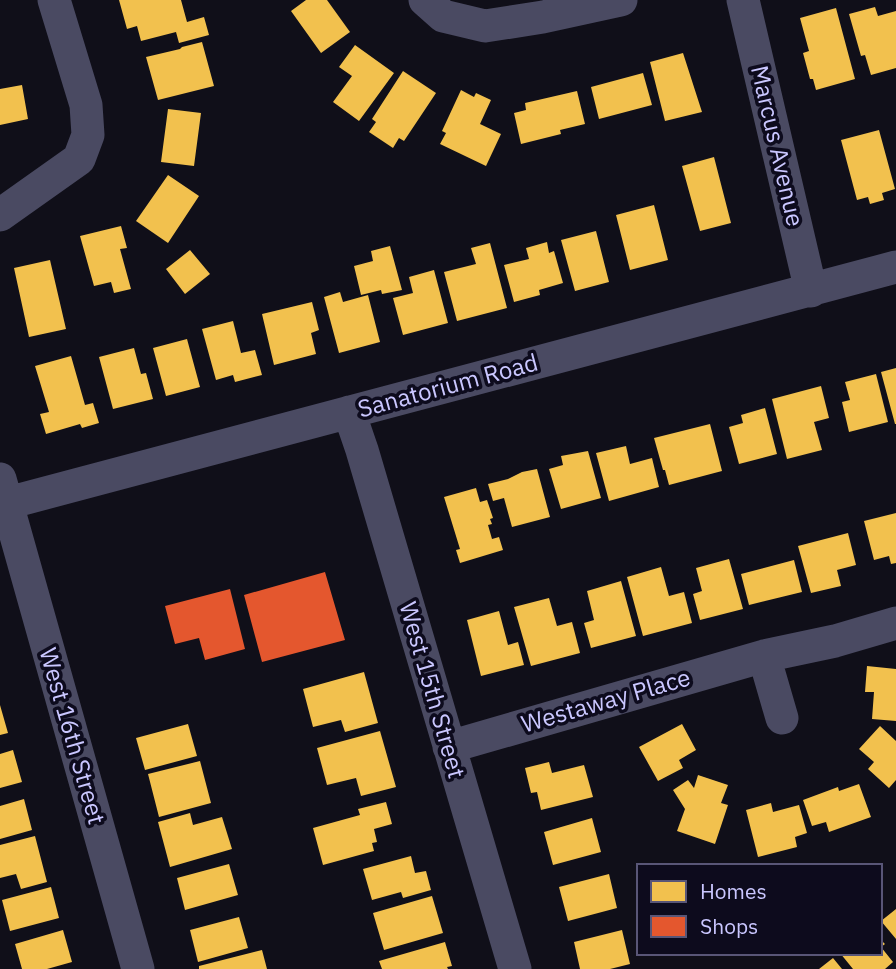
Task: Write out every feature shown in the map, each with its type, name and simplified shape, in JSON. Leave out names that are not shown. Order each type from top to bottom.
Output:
[{"type":"street","points":[[0,215],[79,159],[88,135],[86,105],[54,0]]},
{"type":"street","points":[[425,0],[443,16],[485,26],[621,0]]},
{"type":"street","name":"Marcus Avenue","points":[[743,0],[811,291]]},
{"type":"street","name":"Sanatorium Road","points":[[2,496],[349,412],[896,267]]},
{"type":"street","name":"West 15th Street","points":[[349,412],[515,969]]},
{"type":"street","name":"West 16th Street","points":[[2,496],[138,969]]},
{"type":"street","name":"Westaway Place","points":[[449,747],[764,656],[835,641],[896,623]]},
{"type":"street","points":[[764,656],[782,718]]},
{"type":"building: Homes","points":[[119,0],[181,0],[187,22],[204,17],[209,35],[179,43],[176,32],[141,41],[137,26],[127,29]]},
{"type":"building: Homes","points":[[306,0],[327,0],[350,32],[321,53],[291,11]]},
{"type":"building: Homes","points":[[875,7],[878,16],[896,11],[896,68],[871,75],[865,55],[861,56],[849,14]]},
{"type":"building: Homes","points":[[836,8],[855,79],[816,90],[803,53],[809,51],[800,18]]},
{"type":"building: Homes","points":[[202,42],[214,86],[158,100],[146,57]]},
{"type":"building: Homes","points":[[355,45],[394,73],[359,121],[333,102],[352,76],[339,67]]},
{"type":"building: Homes","points":[[683,53],[702,112],[665,121],[650,62]]},
{"type":"building: Homes","points":[[403,71],[436,93],[404,141],[399,138],[393,148],[369,132],[376,122],[372,119]]},
{"type":"building: Homes","points":[[643,73],[652,105],[599,119],[591,87]]},
{"type":"building: Homes","points":[[22,85],[28,119],[0,125],[0,89]]},
{"type":"building: Homes","points":[[461,90],[474,97],[476,93],[491,100],[480,124],[501,134],[486,166],[440,144],[446,133],[442,131]]},
{"type":"building: Homes","points":[[577,91],[585,124],[560,130],[561,134],[521,144],[514,113],[526,110],[525,103]]},
{"type":"building: Homes","points":[[168,109],[201,113],[194,166],[161,162]]},
{"type":"building: Homes","points":[[879,130],[895,189],[882,193],[884,200],[870,204],[868,197],[857,200],[841,140]]},
{"type":"building: Homes","points":[[714,157],[731,223],[700,231],[682,166]]},
{"type":"building: Homes","points":[[168,175],[199,196],[168,243],[136,221]]},
{"type":"building: Homes","points":[[654,205],[668,260],[630,270],[616,215]]},
{"type":"building: Homes","points":[[121,226],[127,248],[120,249],[131,289],[114,293],[111,282],[94,286],[80,236]]},
{"type":"building: Homes","points":[[596,231],[609,282],[575,291],[561,240]]},
{"type":"building: Homes","points":[[547,242],[549,253],[554,251],[563,283],[539,290],[540,295],[514,302],[504,265],[529,259],[526,248]]},
{"type":"building: Homes","points":[[490,243],[507,308],[457,321],[444,272],[476,264],[471,248]]},
{"type":"building: Homes","points":[[390,246],[402,290],[382,294],[381,290],[361,295],[354,266],[373,261],[371,251]]},
{"type":"building: Homes","points":[[190,250],[210,274],[185,294],[166,269]]},
{"type":"building: Homes","points":[[50,260],[66,329],[29,337],[14,268]]},
{"type":"building: Homes","points":[[434,270],[448,323],[403,335],[393,298],[413,293],[409,277]]},
{"type":"building: Homes","points":[[340,292],[343,302],[368,295],[380,342],[339,353],[324,297]]},
{"type":"building: Homes","points":[[312,302],[319,330],[311,333],[316,354],[274,365],[262,314]]},
{"type":"building: Homes","points":[[233,321],[241,353],[255,350],[262,375],[235,382],[233,375],[216,380],[202,329]]},
{"type":"building: Homes","points":[[187,339],[200,387],[166,396],[153,348]]},
{"type":"building: Homes","points":[[134,348],[141,374],[146,373],[153,399],[113,409],[99,357]]},
{"type":"building: Homes","points":[[71,356],[85,405],[93,403],[99,423],[82,428],[80,424],[46,434],[40,414],[49,412],[35,366]]},
{"type":"building: Homes","points":[[896,368],[896,424],[895,424],[881,372]]},
{"type":"building: Homes","points":[[876,374],[888,422],[849,432],[842,402],[850,400],[845,382]]},
{"type":"building: Homes","points":[[821,386],[829,418],[814,422],[822,450],[787,459],[772,399]]},
{"type":"building: Homes","points":[[765,408],[777,454],[739,464],[729,427],[743,423],[741,415]]},
{"type":"building: Homes","points":[[710,424],[722,471],[669,485],[654,438]]},
{"type":"building: Homes","points":[[626,446],[630,464],[652,458],[659,487],[609,501],[596,453]]},
{"type":"building: Homes","points":[[588,451],[601,498],[561,509],[549,469],[563,465],[561,456]]},
{"type":"building: Homes","points":[[537,469],[550,517],[512,527],[504,498],[493,501],[488,484]]},
{"type":"building: Homes","points":[[476,488],[480,502],[487,500],[493,518],[490,519],[492,524],[488,525],[492,539],[499,537],[503,550],[460,563],[456,550],[460,549],[444,497]]},
{"type":"building: Homes","points":[[896,513],[896,563],[891,564],[889,556],[874,560],[864,521]]},
{"type":"building: Homes","points":[[848,533],[856,565],[837,570],[841,586],[811,593],[798,546]]},
{"type":"building: Homes","points":[[729,559],[743,609],[700,620],[693,594],[702,591],[696,568]]},
{"type":"building: Homes","points":[[794,560],[802,592],[749,605],[741,574]]},
{"type":"building: Homes","points":[[661,567],[669,596],[684,592],[692,623],[643,636],[627,577]]},
{"type":"building: Homes","points":[[621,581],[636,636],[591,648],[584,623],[594,620],[587,591]]},
{"type":"building: Homes","points":[[549,598],[557,626],[572,622],[580,653],[531,666],[514,607]]},
{"type":"building: Homes","points":[[499,611],[508,645],[518,642],[524,665],[481,676],[467,620]]},
{"type":"building: Homes","points":[[867,666],[896,669],[896,721],[872,719],[874,692],[865,692]]},
{"type":"building: Homes","points":[[364,672],[378,723],[345,732],[341,720],[313,727],[303,689]]},
{"type":"building: Homes","points":[[0,705],[8,733],[0,735]]},
{"type":"building: Homes","points":[[188,724],[197,756],[145,770],[136,738]]},
{"type":"building: Homes","points":[[682,724],[696,750],[679,760],[683,768],[658,781],[639,747]]},
{"type":"building: Homes","points":[[880,726],[896,741],[896,780],[889,788],[868,769],[874,762],[859,749]]},
{"type":"building: Homes","points":[[380,731],[396,787],[361,796],[356,778],[327,785],[317,748]]},
{"type":"building: Homes","points":[[13,750],[22,782],[0,788],[0,754]]},
{"type":"building: Homes","points":[[200,761],[211,803],[159,817],[148,774]]},
{"type":"building: Homes","points":[[549,762],[552,773],[584,765],[593,797],[541,810],[537,792],[531,793],[525,768]]},
{"type":"building: Homes","points":[[698,775],[728,785],[721,803],[728,805],[715,844],[677,831],[685,809],[673,790],[688,780],[694,788]]},
{"type":"building: Homes","points":[[859,784],[871,817],[829,832],[826,822],[812,826],[803,800],[838,787],[839,791]]},
{"type":"building: Homes","points":[[24,799],[32,830],[0,839],[0,806]]},
{"type":"building: Homes","points":[[386,802],[392,824],[374,829],[377,842],[372,843],[374,851],[323,865],[313,828],[360,815],[358,809]]},
{"type":"building: Homes","points":[[771,803],[773,812],[799,805],[807,833],[795,837],[797,847],[758,857],[746,810]]},
{"type":"building: Homes","points":[[190,813],[193,825],[222,817],[232,849],[170,867],[158,822]]},
{"type":"building: Homes","points":[[592,818],[601,852],[553,865],[544,832]]},
{"type":"building: Homes","points":[[35,836],[47,882],[21,889],[16,874],[0,878],[0,845]]},
{"type":"building: Homes","points":[[411,856],[415,873],[426,871],[431,890],[403,898],[401,892],[372,900],[363,869]]},
{"type":"building: Homes","points":[[229,864],[238,895],[185,910],[177,878]]},
{"type":"building: Homes","points":[[609,874],[617,908],[568,921],[559,887]]},
{"type":"building: Homes","points":[[51,887],[59,918],[10,931],[2,900]]},
{"type":"building: Homes","points":[[432,896],[443,933],[384,950],[373,913]]},
{"type":"building: Homes","points":[[896,909],[896,939],[882,922]]},
{"type":"building: Homes","points":[[239,917],[248,948],[198,962],[190,930]]},
{"type":"building: Homes","points":[[63,930],[72,962],[47,969],[22,969],[15,944]]},
{"type":"building: Homes","points":[[622,930],[630,964],[610,969],[580,969],[574,942]]},
{"type":"building: Homes","points":[[445,942],[452,966],[447,967],[448,969],[382,969],[379,961]]},
{"type":"building: Homes","points":[[882,948],[893,962],[885,969],[853,969],[842,955],[882,955]]},
{"type":"building: Homes","points":[[262,950],[267,969],[199,969],[199,966]]},
{"type":"building: Homes","points":[[833,958],[842,969],[819,969]]},
{"type":"building: Shops","points":[[325,572],[345,640],[262,662],[244,595]]},
{"type":"building: Shops","points":[[230,589],[245,649],[205,660],[199,638],[175,644],[165,606]]}]
